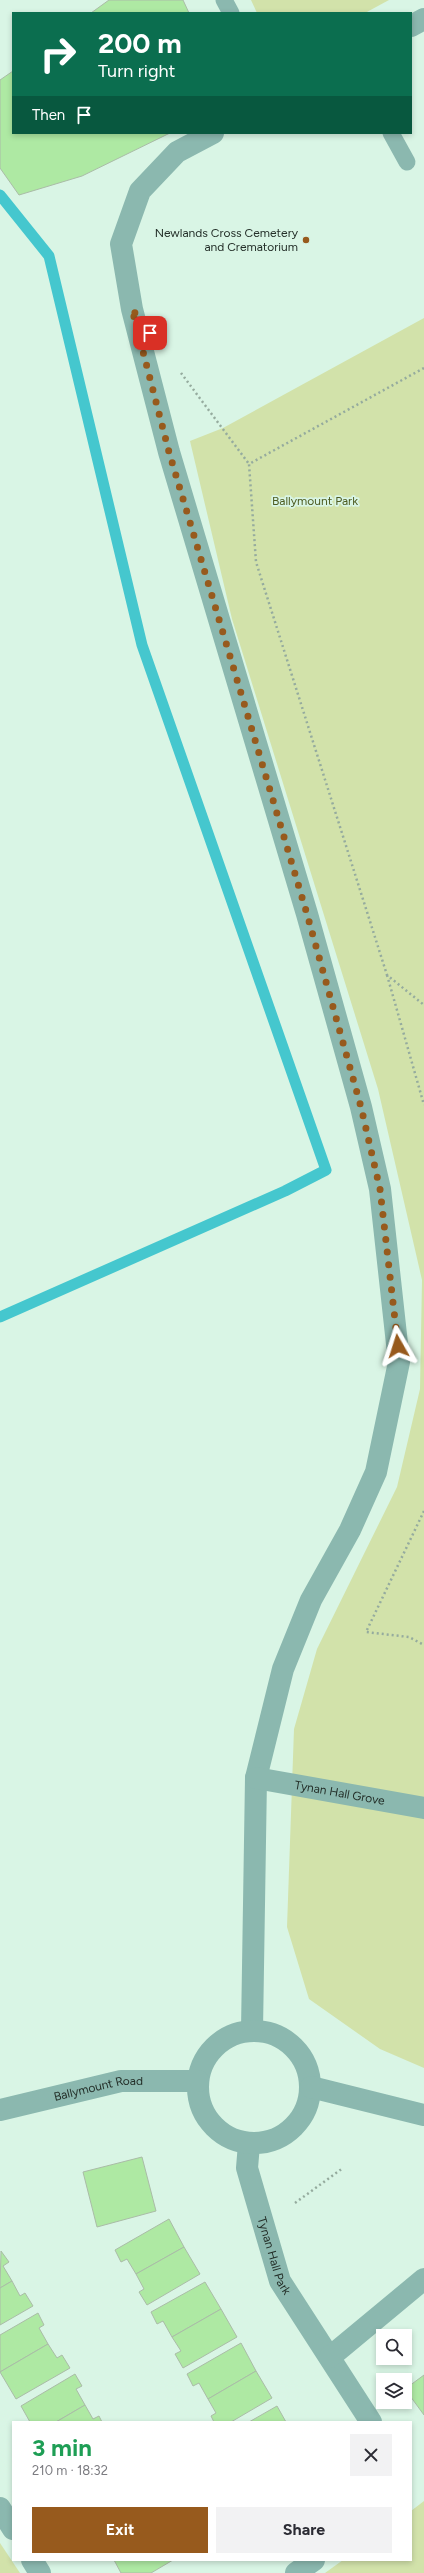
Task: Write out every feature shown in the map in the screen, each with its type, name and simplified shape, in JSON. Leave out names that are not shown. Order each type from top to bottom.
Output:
[{"type":"street","points":[[412,25],[424,19]]},
{"type":"street","points":[[211,134],[177,152],[140,190],[120,244],[132,309],[169,452],[307,914],[361,1107],[380,1189],[399,1362],[376,1472],[350,1530],[311,1600],[283,1669],[256,1778],[252,2030]]},
{"type":"street","name":"Tynan Hall Grove","points":[[256,1778],[424,1808]]},
{"type":"street","points":[[252,2030],[277,2035],[296,2050],[309,2072],[310,2087],[308,2104],[300,2119],[290,2130],[266,2142],[248,2144],[226,2135],[215,2126],[206,2115],[199,2099],[198,2081],[206,2060],[218,2043],[229,2036],[252,2030]]},
{"type":"street","name":"Ballymount Road","points":[[0,2110],[121,2081],[198,2081]]},
{"type":"street","points":[[310,2087],[424,2115]]},
{"type":"street","name":"Tynan Hall Park","points":[[248,2144],[247,2168],[280,2281],[370,2421]]},
{"type":"street","points":[[330,2357],[424,2279]]},
{"type":"street","points":[[0,2508],[12,2527]]},
{"type":"street","points":[[33,2561],[40,2573]]},
{"type":"street","points":[[296,2573],[313,2561]]},
{"type":"lane","points":[[224,0],[230,12]]},
{"type":"lane","points":[[392,134],[407,162]]},
{"type":"path","points":[[249,464],[424,368]]},
{"type":"path","points":[[180,372],[249,464],[256,562],[387,975],[424,1105]]},
{"type":"path","points":[[387,975],[424,1005]]},
{"type":"path","points":[[420,1087],[424,1083]]},
{"type":"path","points":[[424,1510],[366,1632],[409,1637],[424,1645]]},
{"type":"path","points":[[295,2203],[343,2168]]},
{"type":"green space","points":[[251,0],[389,0],[367,12],[257,12]]},
{"type":"green space","name":"Ballymount Park","points":[[424,318],[424,2068],[380,2049],[309,1999],[287,1927],[294,1729],[317,1649],[397,1487],[420,1389],[422,1280],[378,1089],[232,619],[190,441],[223,428]]},
{"type":"green space","points":[[424,2501],[424,2573],[325,2573],[342,2561],[412,2561],[412,2510]]},
{"type":"green space","points":[[0,2543],[20,2573],[0,2573]]},
{"type":"building","points":[[109,0],[183,0],[189,12],[92,12]]},
{"type":"building","points":[[12,72],[12,134],[168,134],[82,176],[19,195],[0,168],[0,80]]},
{"type":"building","points":[[142,2157],[156,2211],[97,2227],[83,2172]]},
{"type":"building","points":[[169,2219],[184,2247],[136,2274],[127,2259],[121,2262],[115,2250]]},
{"type":"building","points":[[184,2247],[200,2274],[147,2305],[139,2292],[144,2289],[136,2274]]},
{"type":"building","points":[[1,2251],[9,2262],[3,2266],[12,2281],[0,2288]]},
{"type":"building","points":[[12,2281],[20,2296],[25,2293],[33,2306],[0,2325],[0,2288]]},
{"type":"building","points":[[205,2282],[221,2309],[172,2337],[163,2321],[157,2324],[151,2312]]},
{"type":"building","points":[[221,2309],[237,2337],[183,2368],[175,2354],[181,2351],[172,2337]]},
{"type":"building","points":[[38,2313],[44,2325],[39,2328],[48,2344],[0,2372],[0,2335]]},
{"type":"building","points":[[241,2343],[256,2371],[208,2399],[199,2383],[193,2386],[187,2374]]},
{"type":"building","points":[[48,2344],[57,2358],[62,2355],[70,2368],[16,2399],[0,2372]]},
{"type":"building","points":[[256,2371],[272,2398],[233,2421],[214,2421],[211,2416],[216,2413],[208,2399]]},
{"type":"building","points":[[75,2374],[82,2386],[76,2389],[85,2405],[58,2421],[29,2421],[21,2406]]},
{"type":"building","points":[[424,2375],[424,2415],[412,2399],[412,2384]]},
{"type":"building","points":[[85,2405],[93,2419],[99,2416],[102,2421],[58,2421]]},
{"type":"building","points":[[277,2406],[285,2421],[251,2421]]},
{"type":"building","points":[[115,2561],[171,2561],[151,2573],[121,2573]]},
{"type":"waterway","points":[[0,195],[49,256],[142,645],[326,1170],[285,1191],[0,1317]]},
{"type":"place","name":"Newlands Cross Cemetery and Crematorium","points":[[306,240]]},
{"type":"route","points":[[150,333],[132,309],[169,452],[307,914],[361,1107],[380,1189],[398,1346]]}]
